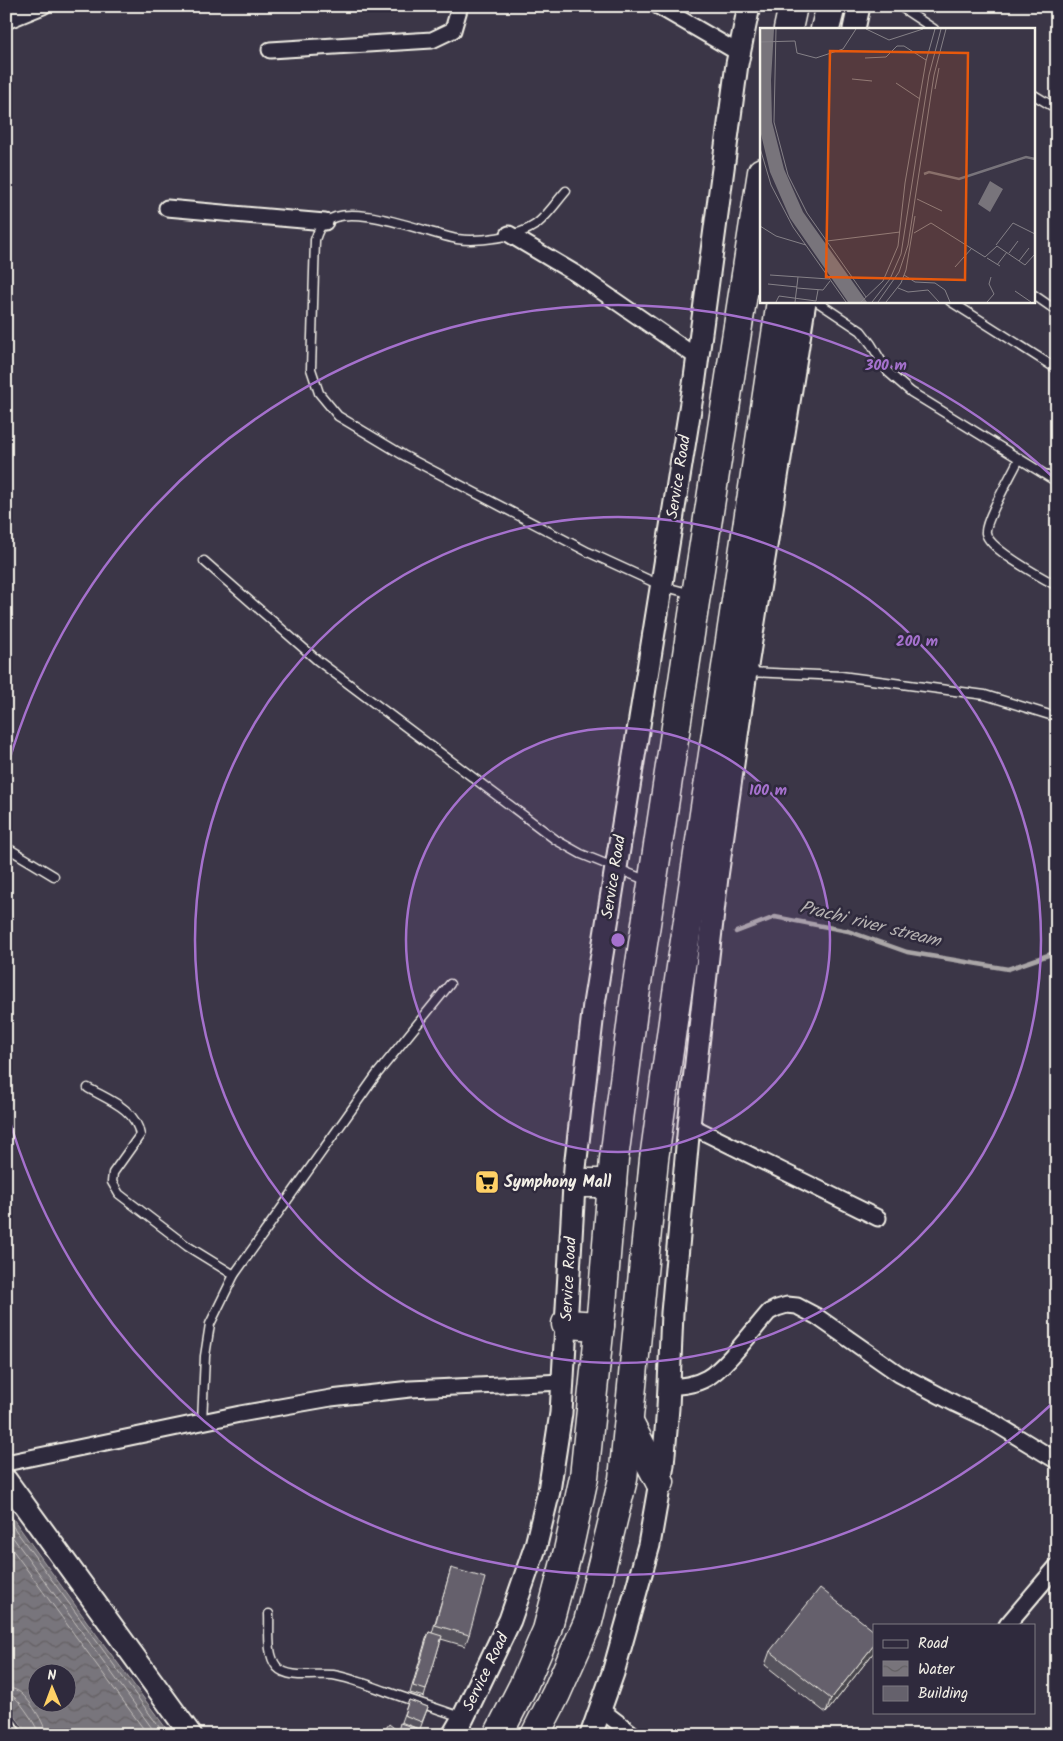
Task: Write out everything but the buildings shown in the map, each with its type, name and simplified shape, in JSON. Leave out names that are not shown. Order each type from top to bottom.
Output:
[{"type":"highway","points":[[788,28],[793,6]]},
{"type":"highway","points":[[826,28],[831,6]]},
{"type":"highway","points":[[498,1735],[523,1686],[547,1630],[568,1551],[584,1477],[600,1326],[612,1183],[634,1003],[760,185]]},
{"type":"highway","points":[[535,1735],[556,1694],[588,1622],[623,1479],[654,1159],[674,1007],[746,605],[781,302]]},
{"type":"highway","points":[[575,1183],[612,1183]]},
{"type":"highway","points":[[566,1324],[600,1326]]},
{"type":"highway","points":[[629,1423],[660,1482]]},
{"type":"street","points":[[6,21],[43,6]]},
{"type":"street","points":[[270,50],[432,40],[453,30],[460,6]]},
{"type":"street","points":[[658,6],[739,53]]},
{"type":"street","name":"Service Road","points":[[458,1726],[510,1620],[536,1545],[550,1491],[561,1413],[575,1183],[594,1004],[698,358],[739,53],[749,6]]},
{"type":"street","points":[[854,28],[859,6]]},
{"type":"street","points":[[167,208],[325,222]]},
{"type":"street","points":[[509,234],[578,275],[698,358]]},
{"type":"street","points":[[591,1735],[613,1673],[649,1545],[660,1482],[667,1418],[672,1313],[689,1125],[717,876],[746,672],[746,605],[805,302]]},
{"type":"street","points":[[689,1125],[878,1218]]},
{"type":"street","points":[[669,1387],[694,1384],[708,1378],[769,1312],[787,1305],[797,1306],[816,1316],[899,1374],[988,1419],[1057,1461]]},
{"type":"street","points":[[6,1463],[249,1412],[351,1396],[410,1389],[563,1382]]},
{"type":"street","points":[[6,1480],[191,1735]]},
{"type":"street","points":[[1008,1624],[1057,1566]]},
{"type":"street","points":[[600,1709],[634,1735]]},
{"type":"street","points":[[6,1729],[10,1735]]},
{"type":"lane","points":[[899,6],[932,28]]},
{"type":"lane","points":[[1036,96],[1057,109]]},
{"type":"lane","points":[[566,191],[536,225],[524,231],[469,240],[365,215],[349,214],[335,217],[325,222],[320,227],[315,240],[311,369],[319,393],[338,416],[403,455],[588,552],[662,586],[696,595]]},
{"type":"lane","points":[[1036,296],[1057,311]]},
{"type":"lane","points":[[817,302],[860,331],[871,344],[888,372],[911,392],[1057,482]]},
{"type":"lane","points":[[952,302],[1057,369]]},
{"type":"lane","points":[[1019,459],[990,517],[986,535],[1003,554],[1057,586]]},
{"type":"lane","points":[[204,561],[317,660],[556,840],[581,854],[652,883]]},
{"type":"lane","points":[[746,672],[841,676],[985,695],[1053,716],[1057,719]]},
{"type":"lane","points":[[6,847],[54,876]]},
{"type":"lane","points":[[202,1422],[204,1356],[210,1324],[234,1275],[377,1074],[450,984]]},
{"type":"lane","points":[[88,1088],[130,1113],[138,1124],[140,1135],[113,1173],[112,1182],[119,1194],[187,1246],[234,1275]]},
{"type":"lane","points":[[269,1614],[270,1651],[277,1667],[285,1672],[332,1675],[353,1680],[458,1726]]},
{"type":"water","points":[[6,1509],[171,1735],[29,1735],[6,1704]]},
{"type":"waterway","name":"Prachi river stream","points":[[736,932],[775,917],[848,931],[907,952],[1008,969],[1057,952]]},
{"type":"place","name":"Symphony Mall","points":[[487,1182]]}]
